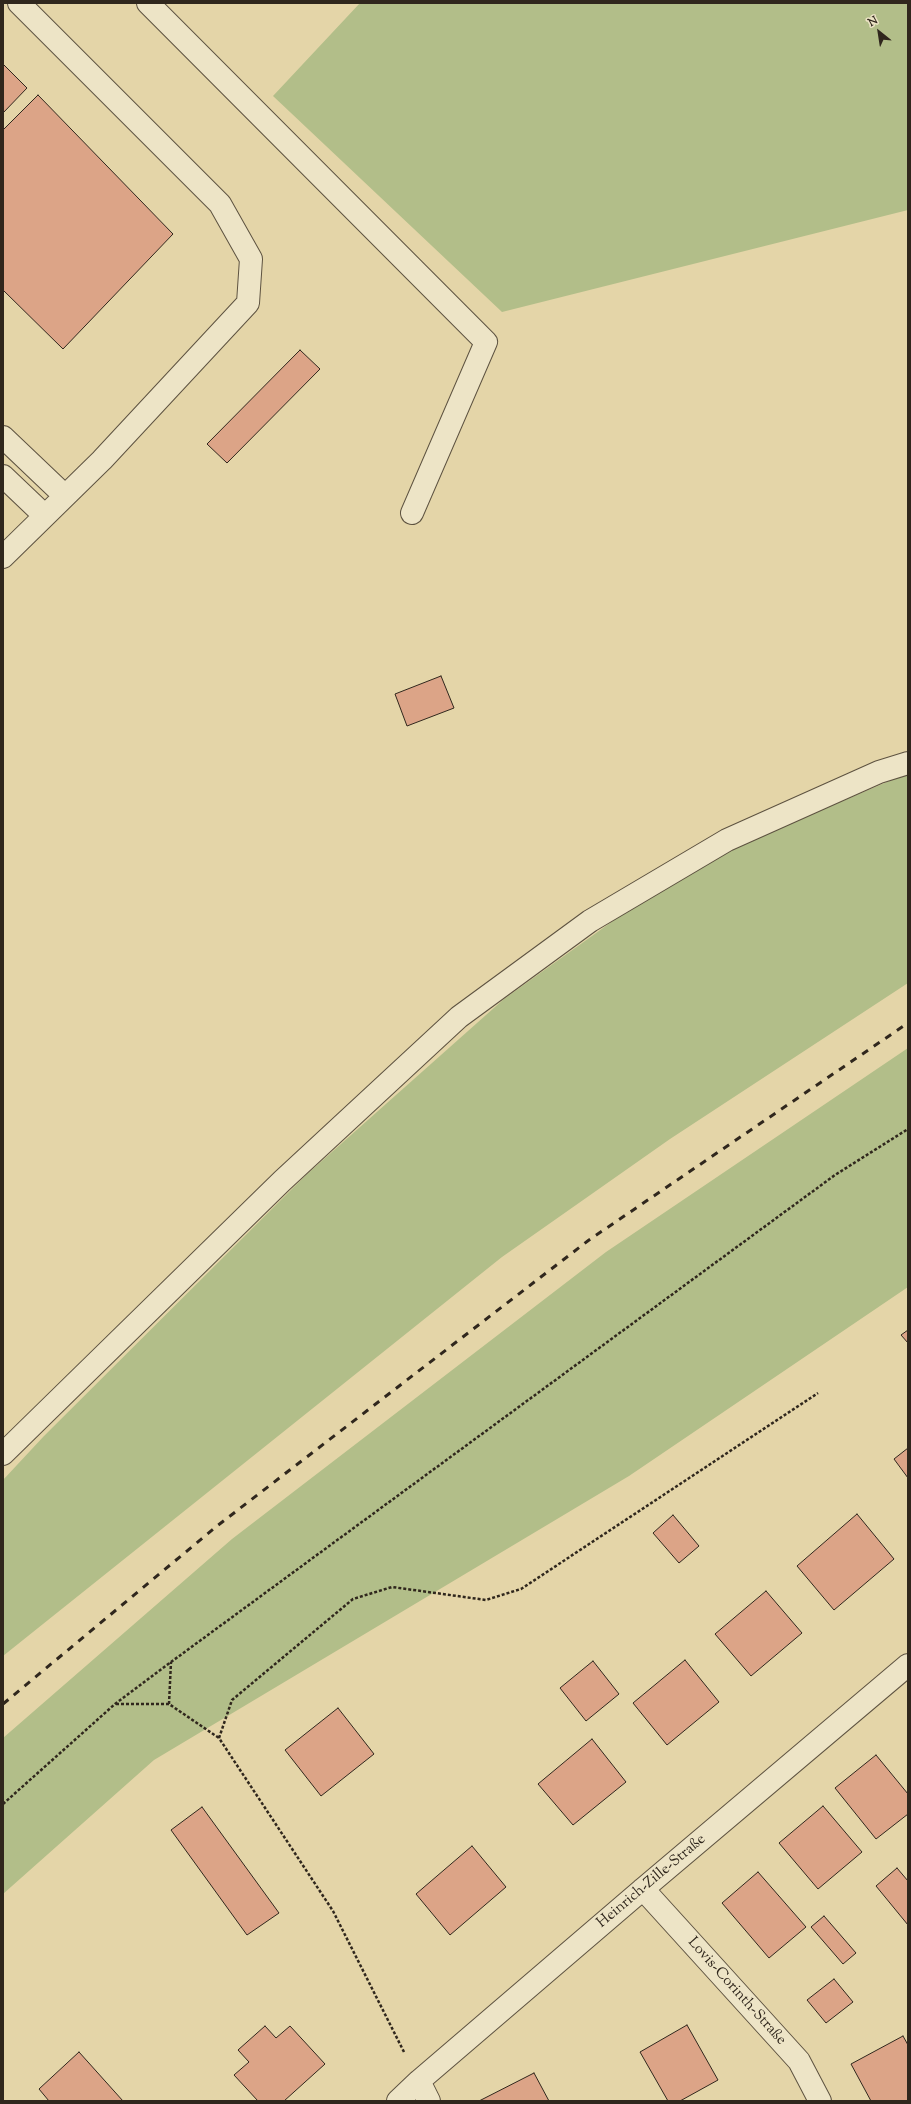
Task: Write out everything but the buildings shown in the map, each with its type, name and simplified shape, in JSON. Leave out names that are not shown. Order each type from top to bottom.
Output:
[{"type":"street","points":[[3,558],[44,515],[102,460],[248,303],[251,259],[220,204],[19,3]]},
{"type":"street","points":[[148,3],[486,342],[412,513]]},
{"type":"street","points":[[3,437],[65,496]]},
{"type":"street","points":[[3,476],[44,515]]},
{"type":"street","points":[[3,1454],[282,1181],[459,1017],[590,921],[727,840],[879,772],[908,763]]},
{"type":"street","name":"Heinrich-Zille-Straße","points":[[398,2101],[419,2081],[643,1888],[908,1665]]},
{"type":"street","name":"Lovis-Corinth-Straße","points":[[643,1888],[799,2061],[820,2101]]},
{"type":"street","points":[[419,2081],[429,2101]]},
{"type":"path","points":[[3,1804],[115,1704],[171,1662],[835,1175],[908,1129]]},
{"type":"path","points":[[219,1738],[232,1700],[353,1599],[392,1588],[486,1600],[521,1589],[818,1393]]},
{"type":"path","points":[[169,1704],[171,1662]]},
{"type":"path","points":[[115,1704],[169,1704],[219,1738],[333,1911],[419,2081]]},
{"type":"green space","points":[[360,3],[908,3],[908,210],[502,312],[273,96]]},
{"type":"green space","points":[[908,773],[908,983],[670,1139],[502,1257],[3,1656],[3,1480],[44,1436],[306,1175],[504,999],[617,918],[735,847]]},
{"type":"green space","points":[[908,1048],[908,1287],[629,1476],[154,1760],[3,1894],[3,1738],[232,1539],[606,1252]]},
{"type":"railway","points":[[3,1704],[217,1526],[589,1240],[908,1023]]}]
